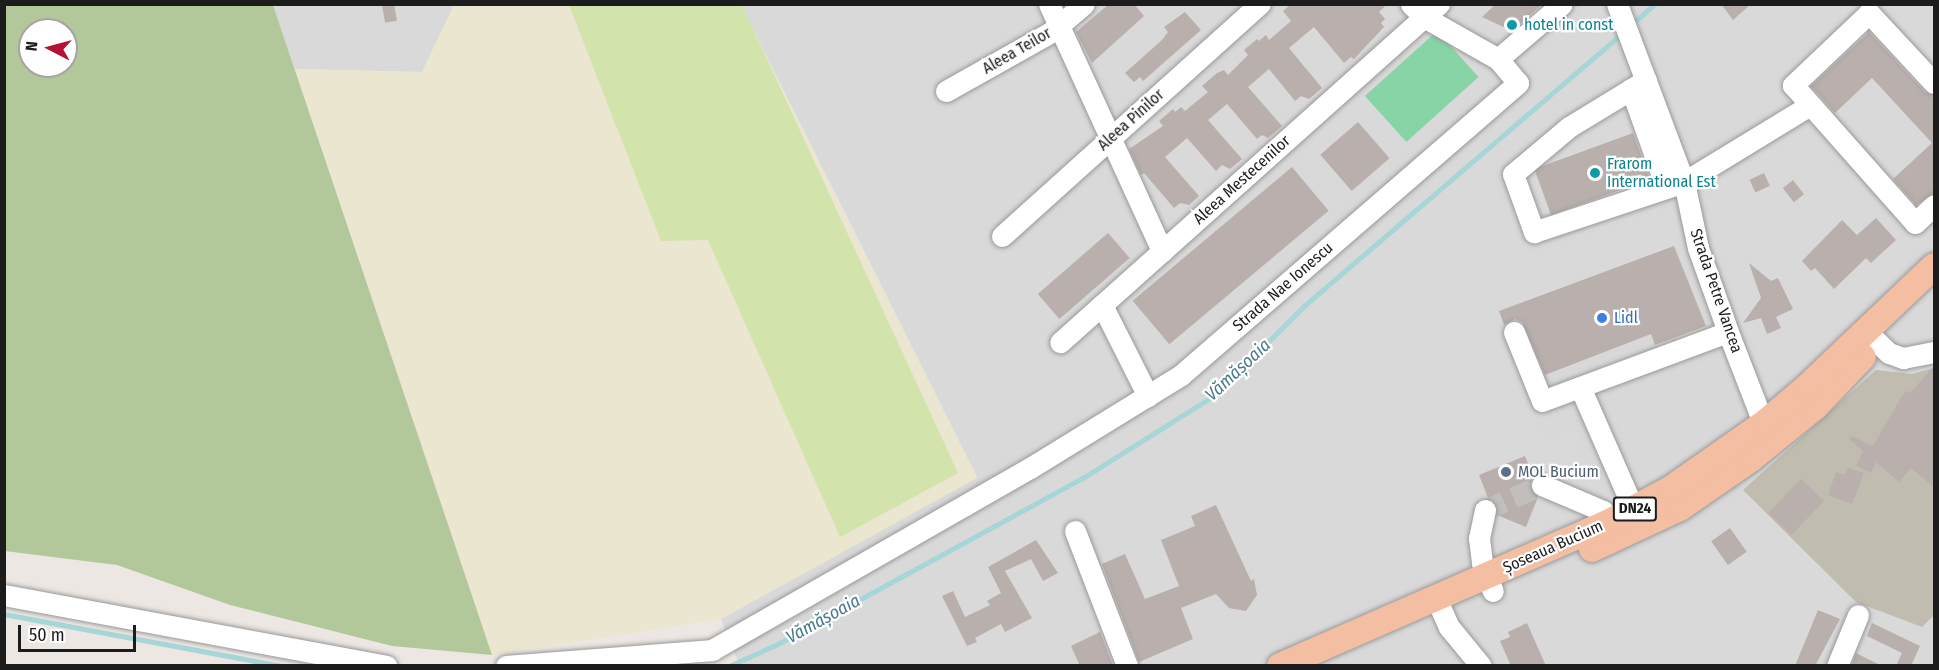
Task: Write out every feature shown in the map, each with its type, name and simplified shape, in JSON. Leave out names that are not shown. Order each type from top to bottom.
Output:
[{"type":"main road","name":"Șoseaua Bucium","points":[[1490,583],[1634,510],[1772,429],[1815,407],[1872,336],[1935,266]]},
{"type":"main road","name":"Șoseaua Bucium","points":[[1872,336],[1935,287]]},
{"type":"main road","name":"Șoseaua Bucium","points":[[1280,666],[1680,508],[1772,429]]},
{"type":"main road","name":"Șoseaua Bucium","points":[[1322,666],[1439,605]]},
{"type":"street","points":[[1049,4],[1109,140],[1162,251]]},
{"type":"street","name":"Aleea Teilor","points":[[946,91],[1058,27],[1084,4]]},
{"type":"street","name":"Aleea Pinilor","points":[[1002,236],[1260,4]]},
{"type":"street","points":[[1425,9],[1498,59],[1562,4]]},
{"type":"street","name":"Strada Petre Vancea","points":[[1618,7],[1635,53],[1638,85],[1728,332],[1772,429]]},
{"type":"street","name":"Aleea Mestecenilor","points":[[1060,342],[1425,9]]},
{"type":"street","points":[[1935,83],[1869,13],[1793,85],[1915,223],[1935,205]]},
{"type":"street","name":"Strada Nae Ionescu","points":[[506,666],[712,650],[1030,468],[1148,396],[1181,375],[1518,83],[1498,59]]},
{"type":"street","points":[[1638,85],[1569,128],[1513,174],[1534,232],[1675,185],[1810,105]]},
{"type":"street","points":[[1102,305],[1148,396]]},
{"type":"street","points":[[1514,332],[1542,401],[1728,332]]},
{"type":"street","points":[[1872,336],[1889,353],[1903,358],[1935,352]]},
{"type":"street","points":[[1580,387],[1634,510]]},
{"type":"street","points":[[1542,485],[1603,511],[1608,523]]},
{"type":"street","points":[[1485,510],[1479,538],[1490,583]]},
{"type":"street","points":[[1075,531],[1127,666]]},
{"type":"street","points":[[4,595],[386,666]]},
{"type":"street","points":[[1439,605],[1449,627],[1481,666]]},
{"type":"street","points":[[1837,666],[1858,615]]},
{"type":"shaded area","points":[[273,5],[454,5],[422,72],[295,69]]},
{"type":"shaded area","points":[[454,5],[741,5],[977,478],[721,619],[492,655],[295,69],[422,72]]},
{"type":"shaded area","points":[[741,5],[1934,5],[1934,665],[740,666],[721,619],[977,477]]},
{"type":"shaded area","points":[[1706,326],[1741,418],[1732,421],[1733,428],[1703,440],[1706,451],[1614,486],[1609,475],[1595,482],[1571,428],[1545,440],[1532,408],[1539,378],[1651,334],[1656,346]]},
{"type":"shaded area","points":[[1934,368],[1934,615],[1922,627],[1856,602],[1743,490],[1876,370],[1912,374]]},
{"type":"green space","points":[[5,4],[273,5],[492,655],[392,646],[230,605],[117,565],[5,551]]},
{"type":"green space","points":[[569,5],[742,5],[958,473],[840,537],[708,240],[661,241]]},
{"type":"green space","points":[[1437,31],[1478,77],[1406,142],[1365,96]]},
{"type":"building","points":[[394,4],[397,21],[385,23],[382,6]]},
{"type":"building","points":[[1109,4],[1134,4],[1144,16],[1092,63],[1076,32]]},
{"type":"building","points":[[1291,4],[1387,4],[1379,12],[1385,19],[1381,23],[1384,27],[1354,59],[1351,57],[1344,63],[1314,27],[1289,48],[1322,88],[1309,99],[1301,96],[1295,101],[1269,69],[1248,87],[1282,126],[1268,138],[1262,135],[1257,139],[1227,104],[1208,120],[1242,159],[1230,169],[1222,165],[1216,171],[1187,138],[1165,157],[1199,196],[1189,205],[1180,203],[1174,208],[1144,173],[1141,175],[1129,149],[1163,126],[1159,121],[1173,109],[1175,112],[1181,107],[1185,111],[1208,92],[1202,86],[1217,73],[1224,70],[1228,75],[1248,55],[1244,50],[1257,39],[1259,41],[1266,35],[1269,40],[1291,21],[1283,11]]},
{"type":"building","name":"hotel in const","points":[[1496,4],[1542,4],[1512,31],[1482,17]]},
{"type":"building","points":[[1721,4],[1751,4],[1733,20]]},
{"type":"building","points":[[1185,12],[1201,30],[1143,81],[1140,77],[1134,82],[1125,73],[1162,40],[1168,32],[1164,27]]},
{"type":"building","points":[[1869,32],[1925,92],[1935,95],[1935,193],[1916,205],[1893,179],[1932,143],[1872,78],[1835,113],[1811,86]]},
{"type":"building","points":[[1358,122],[1389,158],[1352,191],[1320,155]]},
{"type":"building","name":"Frarom International Est","points":[[1633,133],[1650,179],[1551,215],[1534,169]]},
{"type":"building","points":[[1292,167],[1329,211],[1169,344],[1133,301]]},
{"type":"building","points":[[1764,173],[1770,186],[1755,192],[1749,180]]},
{"type":"building","points":[[1793,180],[1804,194],[1794,202],[1783,188]]},
{"type":"building","points":[[1876,218],[1896,240],[1871,263],[1866,258],[1834,289],[1815,268],[1811,271],[1802,261],[1842,220],[1857,235]]},
{"type":"building","points":[[1108,233],[1130,258],[1059,319],[1038,294]]},
{"type":"building","name":"Lidl","points":[[1674,246],[1706,326],[1655,345],[1651,334],[1545,375],[1522,322],[1515,319],[1504,325],[1499,311]]},
{"type":"building","points":[[1749,263],[1771,281],[1778,278],[1793,309],[1776,317],[1781,328],[1767,334],[1761,318],[1743,323],[1761,298]]},
{"type":"building","points":[[1935,365],[1935,488],[1911,468],[1899,482],[1876,462],[1871,473],[1856,466],[1863,451],[1849,439],[1851,436],[1873,446],[1905,391],[1910,393]]},
{"type":"building","points":[[1525,456],[1533,476],[1529,487],[1538,497],[1526,527],[1497,515],[1497,506],[1488,498],[1479,475]]},
{"type":"building","points":[[1848,468],[1864,473],[1852,504],[1828,495],[1836,472],[1845,475]]},
{"type":"building","points":[[1801,479],[1824,501],[1791,535],[1768,513]]},
{"type":"building","points":[[1216,505],[1251,581],[1254,579],[1257,595],[1246,611],[1229,608],[1216,594],[1181,608],[1193,639],[1139,662],[1102,564],[1125,554],[1145,599],[1179,586],[1161,540],[1195,526],[1191,516]]},
{"type":"building","points":[[1730,528],[1747,552],[1728,565],[1711,541]]},
{"type":"building","points":[[1036,540],[1058,573],[1043,581],[1031,559],[1005,571],[1032,618],[1005,632],[1001,624],[975,638],[977,642],[967,646],[942,596],[953,591],[965,617],[990,605],[987,601],[1001,593],[988,567]]},
{"type":"building","points":[[1818,610],[1840,619],[1815,666],[1795,666]]},
{"type":"building","points":[[1527,623],[1546,666],[1511,666],[1500,641],[1510,637],[1508,632]]},
{"type":"building","points":[[1872,623],[1920,646],[1911,666],[1896,666],[1902,653],[1867,636]]},
{"type":"building","points":[[1100,632],[1113,666],[1080,666],[1071,646]]},
{"type":"building","points":[[1856,653],[1882,666],[1851,666]]},
{"type":"waterway","name":"Vămășoaia","points":[[1632,24],[1655,4]]},
{"type":"waterway","name":"Vămășoaia","points":[[729,666],[778,644],[1083,478],[1215,395],[1304,306],[1621,34]]},
{"type":"waterway","name":"Vămășoaia","points":[[4,614],[281,666]]},
{"type":"tunnel","points":[[1485,510],[1542,485]]},
{"type":"place","name":"hotel in const","points":[[1512,25]]},
{"type":"place","name":"Frarom International Est","points":[[1595,173]]},
{"type":"place","name":"Lidl","points":[[1602,318]]},
{"type":"place","name":"MOL Bucium","points":[[1506,472]]}]
